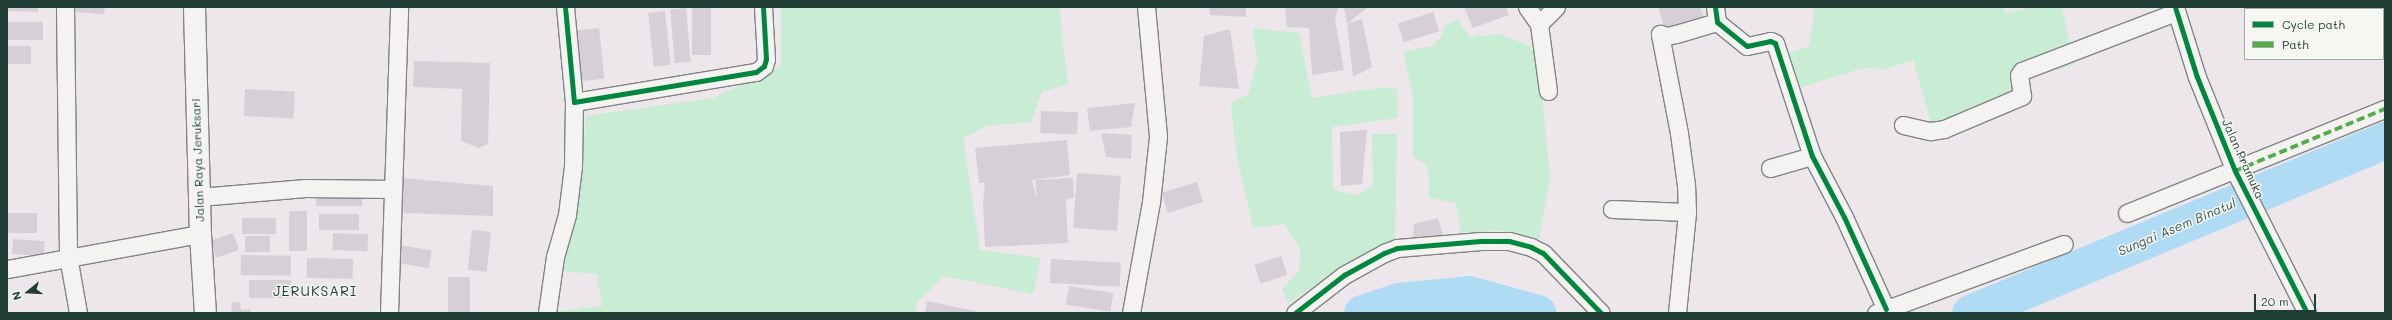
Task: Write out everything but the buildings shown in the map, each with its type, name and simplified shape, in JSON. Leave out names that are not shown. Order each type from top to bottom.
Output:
[{"type":"street","points":[[65,7],[68,256],[78,313]]},
{"type":"street","name":"Jalan Raya Jeruksari","points":[[194,7],[200,234],[205,313]]},
{"type":"street","points":[[389,313],[399,7]]},
{"type":"street","points":[[547,313],[555,257],[567,215],[573,166],[574,102],[564,7]]},
{"type":"street","points":[[574,102],[756,72],[766,64],[763,7]]},
{"type":"street","points":[[1131,313],[1151,202],[1158,136],[1146,7]]},
{"type":"street","points":[[1527,7],[1539,24],[1548,91]]},
{"type":"street","points":[[1539,24],[1556,7]]},
{"type":"street","points":[[1902,125],[1930,132],[1944,129],[2022,96],[2019,76],[2022,71],[2175,10]]},
{"type":"street","name":"Jalan Pramuka","points":[[2175,10],[2196,78],[2237,173],[2307,313]]},
{"type":"street","points":[[1677,313],[1687,212],[1679,133],[1660,34],[1667,36],[1676,34],[1716,14],[1747,46],[1770,41],[1774,43],[1812,156],[1844,218],[1881,311],[2064,244]]},
{"type":"street","points":[[2127,213],[2237,173],[2385,109]]},
{"type":"street","points":[[1770,168],[1812,156]]},
{"type":"street","points":[[199,197],[306,188],[393,189]]},
{"type":"street","points":[[1612,209],[1687,212]]},
{"type":"street","points":[[7,269],[68,256],[200,234]]},
{"type":"street","points":[[1295,313],[1344,275],[1396,248],[1481,241],[1509,241],[1531,246],[1543,253],[1601,313]]},
{"type":"green space","points":[[781,7],[1059,7],[1068,84],[1042,92],[1031,122],[986,126],[963,138],[980,250],[1041,258],[1033,294],[944,276],[917,303],[916,313],[560,313],[560,311],[602,306],[597,274],[561,271],[582,162],[586,116],[713,98],[781,66]]},
{"type":"green space","points":[[1815,7],[2003,7],[2005,13],[2035,7],[2062,7],[2074,65],[2028,78],[2019,106],[1936,140],[1913,60],[1885,69],[1863,68],[1800,88],[1787,54],[1809,46]]},
{"type":"green space","points":[[1457,19],[1471,37],[1500,34],[1528,45],[1539,60],[1550,178],[1539,240],[1505,231],[1461,232],[1456,203],[1429,198],[1429,178],[1426,165],[1413,157],[1413,95],[1403,52],[1432,46],[1440,39],[1445,26]]},
{"type":"green space","points":[[1253,28],[1299,33],[1312,98],[1384,87],[1397,89],[1398,118],[1332,127],[1333,190],[1359,195],[1373,185],[1372,134],[1397,134],[1395,244],[1342,268],[1288,303],[1282,289],[1299,271],[1300,250],[1284,224],[1253,228],[1236,152],[1231,103],[1248,94],[1257,62]]},
{"type":"waterway","name":"Sungai Asem Binatul","points":[[1970,313],[2385,140]]},
{"type":"waterway","name":"Sungai Asem Binatul","points":[[1362,313],[1399,301],[1469,294],[1537,313]]},
{"type":"marked path","points":[[2235,171],[2385,109]]},
{"type":"cycle path","points":[[565,7],[574,102],[756,72],[764,66],[766,59],[763,7]]},
{"type":"cycle path","points":[[1715,7],[1717,22],[1747,46],[1770,41],[1775,43],[1812,156],[1844,217],[1886,309]]},
{"type":"cycle path","points":[[2175,7],[2197,77],[2235,171],[2307,313]]},
{"type":"cycle path","points":[[1295,313],[1344,275],[1384,253],[1397,248],[1481,241],[1509,241],[1531,247],[1543,253],[1601,313]]},
{"type":"district","name":"JERUKSARI","points":[[315,291]]}]
